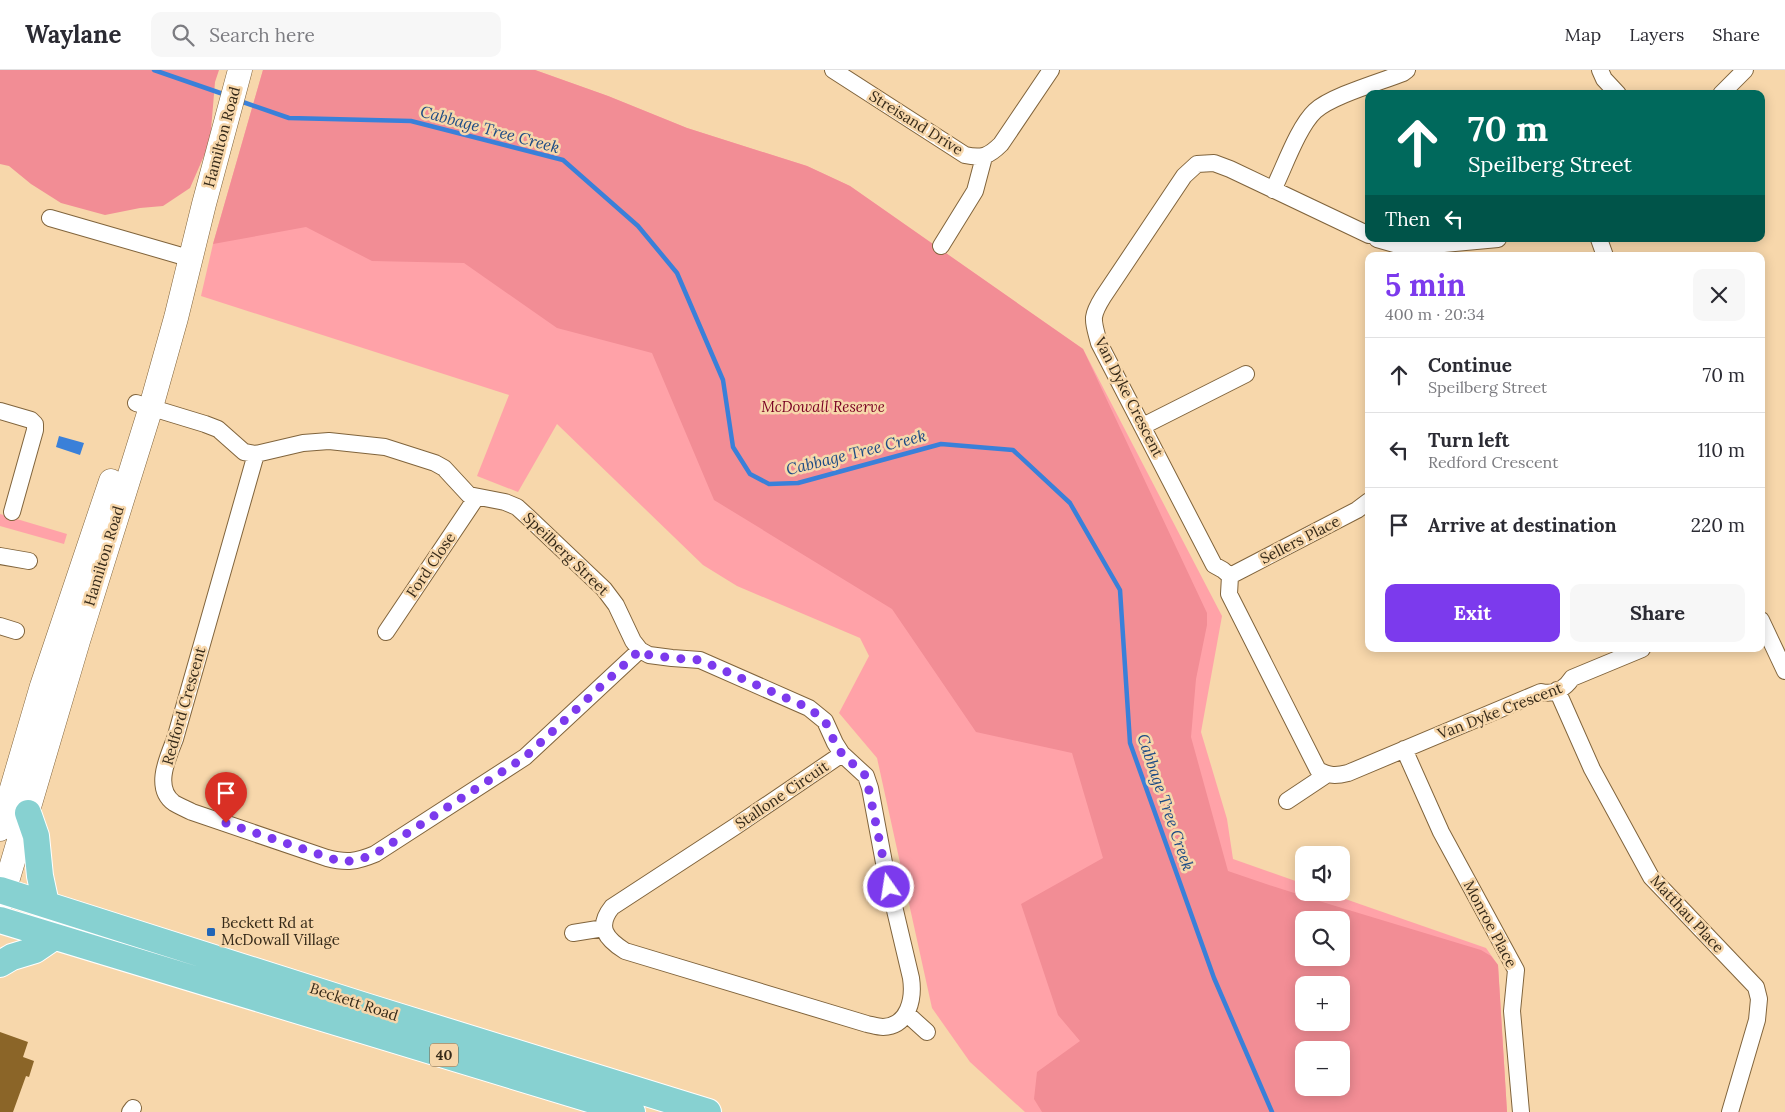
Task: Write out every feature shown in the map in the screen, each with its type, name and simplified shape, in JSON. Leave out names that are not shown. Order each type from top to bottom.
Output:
[{"type":"main road","name":"Hamilton Road","points":[[0,829],[42,686],[176,318],[240,70]]},
{"type":"main road","name":"Hamilton Road","points":[[1,896],[28,813],[78,641],[143,405],[164,314],[204,204]]},
{"type":"main road","points":[[28,813],[36,836],[40,876],[46,904]]},
{"type":"main road","name":"Beckett Road","points":[[1,896],[46,904],[365,1006],[708,1112]]},
{"type":"main road","name":"Beckett Road","points":[[0,920],[632,1112]]},
{"type":"main road","points":[[0,964],[12,957],[35,950],[54,937]]},
{"type":"street","name":"Streisand Drive","points":[[834,70],[965,155],[972,157],[991,154],[1001,144],[1051,70]]},
{"type":"street","points":[[1273,190],[1301,131],[1313,113],[1325,103],[1404,74],[1407,70]]},
{"type":"street","points":[[1600,70],[1604,79],[1614,90]]},
{"type":"street","points":[[1725,90],[1745,70]]},
{"type":"street","points":[[941,246],[975,191],[984,156]]},
{"type":"street","name":"Van Dyke Crescent","points":[[1230,576],[1224,570],[1214,565],[1099,344],[1093,322],[1093,313],[1184,176],[1196,164],[1214,163],[1230,169],[1365,233]]},
{"type":"street","points":[[50,218],[185,257]]},
{"type":"street","points":[[1388,242],[1412,247],[1466,242]]},
{"type":"street","points":[[1143,426],[1246,374]]},
{"type":"street","points":[[143,405],[218,429],[244,452],[256,454],[303,443],[329,441],[385,447],[436,463],[444,468],[469,495],[476,498]]},
{"type":"street","points":[[0,411],[32,420],[35,424],[35,430],[12,512]]},
{"type":"street","name":"Redford Crescent","points":[[256,454],[166,765],[164,779],[166,792],[173,802],[192,812],[342,862],[358,860],[375,854],[525,757],[640,650]]},
{"type":"street","name":"Ford Close","points":[[386,632],[476,498]]},
{"type":"street","name":"Speilberg Street","points":[[476,498],[505,502],[517,507],[528,517],[604,588],[616,605],[633,641],[640,650]]},
{"type":"street","name":"Sellers Place","points":[[1230,576],[1357,510],[1365,504]]},
{"type":"street","points":[[0,556],[29,561]]},
{"type":"street","points":[[1230,576],[1229,594],[1318,770],[1326,774]]},
{"type":"street","points":[[0,626],[16,631]]},
{"type":"street","points":[[1765,628],[1785,671]]},
{"type":"street","points":[[640,650],[649,655],[700,660],[809,708],[825,721],[842,754]]},
{"type":"street","name":"Van Dyke Crescent","points":[[1287,800],[1326,774],[1336,776],[1348,772],[1541,692],[1550,694],[1567,687],[1572,678],[1635,652]]},
{"type":"street","name":"Matthau Place","points":[[1558,690],[1592,769],[1651,877],[1756,987],[1759,999],[1757,1020],[1730,1112]]},
{"type":"street","name":"Monroe Place","points":[[1404,749],[1441,832],[1516,970],[1512,1011],[1521,1112]]},
{"type":"street","name":"Stallone Circuit","points":[[604,928],[605,915],[620,900],[719,838],[842,754],[866,776],[870,788],[885,868],[913,988],[910,1006],[906,1013]]},
{"type":"street","points":[[573,933],[604,928],[612,943],[625,951],[867,1024],[883,1027],[899,1021],[906,1013],[927,1032]]},
{"type":"green space","points":[[0,70],[219,70],[215,82],[210,142],[190,188],[163,206],[140,208],[105,215],[61,203],[31,184],[9,166],[0,164]]},
{"type":"green space","name":"McDowall Reserve","points":[[263,70],[535,70],[608,96],[687,128],[807,166],[850,186],[1083,349],[1222,616],[1201,732],[1227,819],[1233,859],[1295,881],[1295,901],[1350,901],[1486,948],[1498,965],[1507,1112],[1025,1112],[970,1062],[932,1008],[877,758],[839,713],[869,656],[860,638],[737,586],[703,565],[557,424],[518,492],[477,476],[509,395],[201,296],[213,244]]},
{"type":"green space","name":"McDowall Reserve","points":[[263,70],[535,70],[608,96],[687,128],[807,166],[850,186],[1083,349],[1207,613],[1207,625],[1196,679],[1191,737],[1228,871],[1295,893],[1295,901],[1319,901],[1481,950],[1491,956],[1498,965],[1507,1112],[1042,1112],[1034,1099],[1037,1072],[1080,1041],[1058,1015],[1021,904],[1103,858],[1072,753],[976,732],[892,609],[714,500],[652,353],[557,328],[464,263],[372,261],[306,227],[213,244]]},
{"type":"green space","points":[[0,514],[67,534],[64,544],[0,526]]},
{"type":"water","points":[[59,436],[84,443],[80,455],[56,447]]},
{"type":"building","points":[[0,1032],[28,1042],[23,1057],[34,1061],[29,1077],[26,1076],[13,1112],[0,1112]]},
{"type":"waterway","name":"Cabbage Tree Creek","points":[[154,70],[226,95]]},
{"type":"waterway","name":"Cabbage Tree Creek","points":[[240,101],[289,118],[411,121],[563,160],[638,226],[677,273],[723,380],[733,447],[750,474],[769,484],[798,483],[941,444],[1013,450],[1070,503],[1120,590],[1130,743],[1214,978],[1272,1112]]},
{"type":"place","name":"Beckett Rd at McDowall Village","points":[[211,932]]},
{"type":"route","points":[[226,823],[342,862],[358,860],[375,854],[525,757],[640,650],[649,655],[700,660],[809,708],[825,721],[842,754],[866,776],[889,887]]}]
